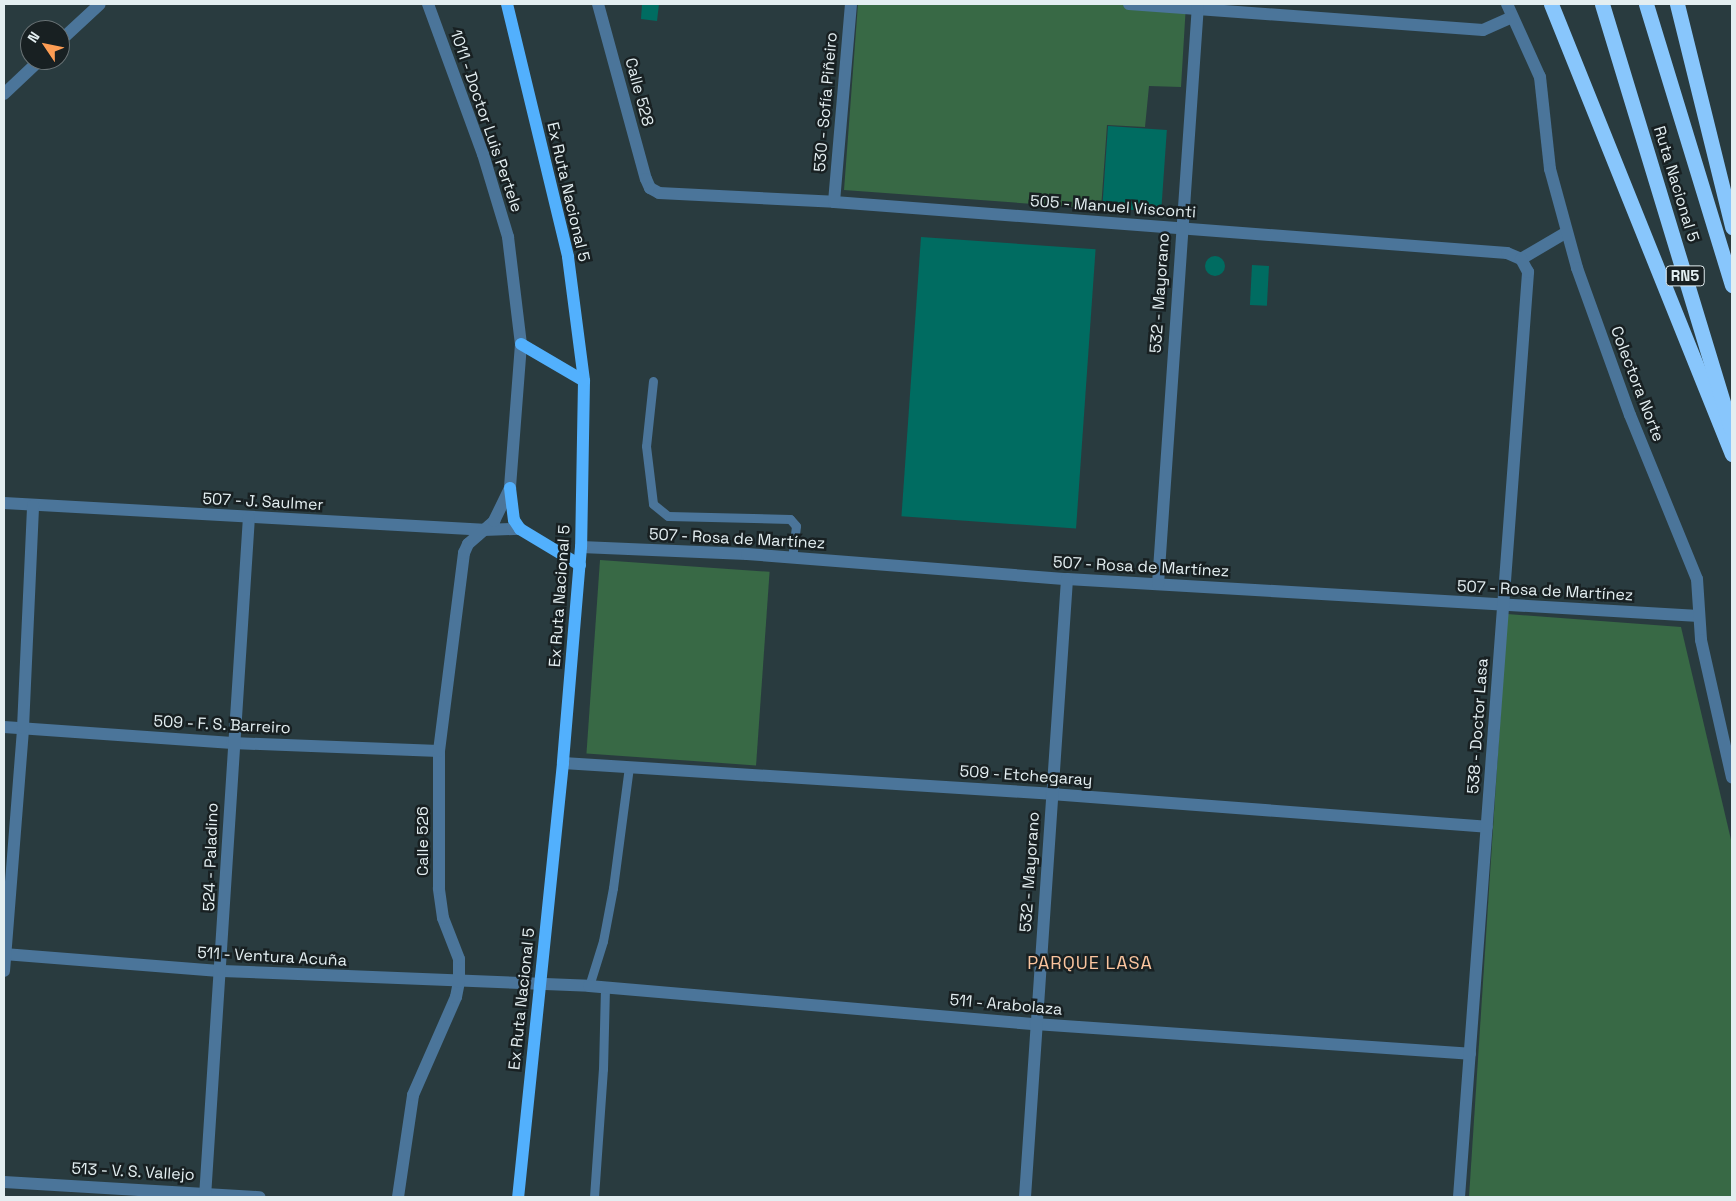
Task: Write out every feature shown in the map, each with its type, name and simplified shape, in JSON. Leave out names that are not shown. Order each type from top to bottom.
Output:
[{"type":"highway","points":[[1551,4],[1732,454]]},
{"type":"highway","name":"Ruta Nacional 5","points":[[1602,4],[1732,433]]},
{"type":"highway","name":"Ruta Nacional 5","points":[[1646,4],[1732,285]]},
{"type":"highway","points":[[1677,4],[1732,227]]},
{"type":"main road","name":"Ex Ruta Nacional 5","points":[[507,4],[568,257],[584,381],[580,564],[563,764],[518,1197]]},
{"type":"main road","points":[[521,344],[584,381]]},
{"type":"main road","points":[[510,488],[514,520],[520,529],[580,564]]},
{"type":"street","points":[[70,32],[100,4]]},
{"type":"street","name":"1011 - Doctor Luis Pertele","points":[[428,4],[500,207],[513,271],[521,344],[510,488]]},
{"type":"street","name":"Calle 528","points":[[598,4],[650,188]]},
{"type":"street","name":"530 - Sofía Piñeiro","points":[[834,202],[851,4]]},
{"type":"street","points":[[1128,4],[1198,6],[1483,30],[1512,17]]},
{"type":"street","name":"Colectora Norte","points":[[1506,4],[1540,77],[1550,169],[1567,232],[1630,415],[1698,579],[1701,640],[1732,778]]},
{"type":"street","name":"532 - Mayorano","points":[[1158,584],[1181,229],[1198,6]]},
{"type":"street","points":[[4,94],[29,70]]},
{"type":"street","name":"505 - Manuel Visconti","points":[[650,188],[659,193],[834,202],[1507,253],[1522,259]]},
{"type":"street","points":[[1522,259],[1567,232]]},
{"type":"street","name":"538 - Doctor Lasa","points":[[1459,1197],[1528,272],[1522,259]]},
{"type":"street","name":"Calle 526","points":[[398,1197],[414,1096],[456,997],[459,982],[459,959],[443,918],[439,888],[439,751],[464,554],[501,509],[510,488]]},
{"type":"street","name":"507 - J. Saulmer","points":[[4,503],[483,530],[520,529]]},
{"type":"street","points":[[4,971],[23,728],[33,505]]},
{"type":"street","name":"524 - Paladino","points":[[206,1195],[222,971],[232,743],[248,517]]},
{"type":"street","name":"507 - Rosa de Martínez","points":[[581,547],[792,557],[1067,579],[1700,616]]},
{"type":"street","name":"532 - Mayorano","points":[[1025,1197],[1035,1024],[1067,579]]},
{"type":"street","name":"509 - F. S. Barreiro","points":[[4,727],[232,743],[439,751]]},
{"type":"street","name":"509 - Etchegaray","points":[[563,764],[629,766],[1051,794],[1487,827]]},
{"type":"street","name":"511 - Ventura Acuña","points":[[4,954],[222,971],[459,982],[539,983]]},
{"type":"street","name":"511 - Arabolaza","points":[[539,983],[1035,1024],[1470,1054]]},
{"type":"street","name":"513 - V. S. Vallejo","points":[[4,1182],[260,1197]]},
{"type":"lane","points":[[652,381],[646,446],[649,492],[656,508],[668,516],[790,519],[796,526],[792,557]]},
{"type":"lane","points":[[589,986],[603,941],[613,888],[629,766]]},
{"type":"lane","points":[[594,1197],[603,1069],[605,987]]},
{"type":"green space","points":[[858,4],[1186,4],[1181,87],[1149,86],[1145,127],[1107,125],[1101,209],[844,190]]},
{"type":"green space","points":[[600,560],[770,572],[756,765],[586,754]]},
{"type":"green space","points":[[1507,614],[1681,627],[1732,844],[1732,1197],[1469,1197]]},
{"type":"building","points":[[642,4],[659,4],[657,21],[641,19]]},
{"type":"building","points":[[1108,126],[1167,130],[1161,212],[1102,208]]},
{"type":"building","points":[[921,237],[1096,249],[1076,529],[901,516]]},
{"type":"building","points":[[1215,256],[1222,259],[1225,266],[1222,273],[1215,276],[1208,273],[1205,266],[1208,259]]},
{"type":"building","points":[[1252,265],[1269,266],[1267,306],[1250,305]]},
{"type":"district","name":"PARQUE LASA","points":[[1090,963]]}]
